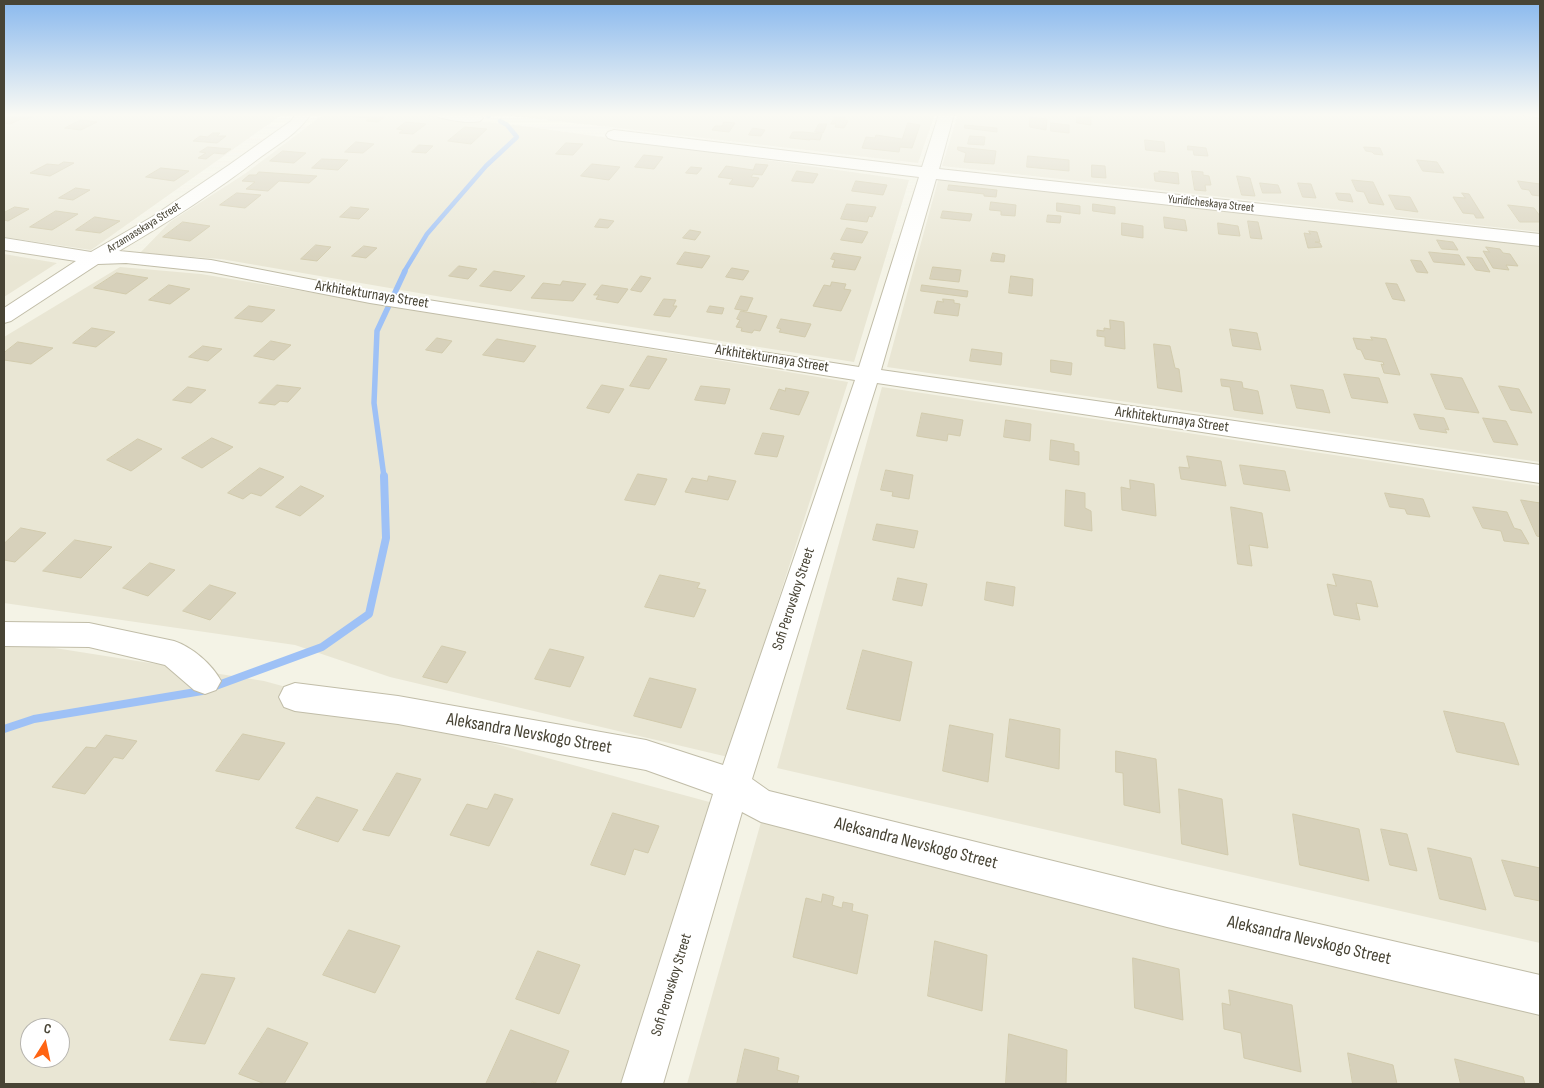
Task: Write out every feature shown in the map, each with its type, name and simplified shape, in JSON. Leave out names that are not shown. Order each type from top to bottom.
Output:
[{"type":"street","name":"Arzamasskaya Street","points":[[4,317],[94,258],[158,221],[241,165]]},
{"type":"street","name":"Yuridicheskaya Street","points":[[860,165],[1540,240]]},
{"type":"street","name":"Sofi Perovskoy Street","points":[[642,1084],[733,785],[868,374],[931,165]]},
{"type":"street","name":"Arkhitekturnaya Street","points":[[4,244],[94,258],[126,257],[211,266],[370,297],[868,374],[1540,474]]},
{"type":"street","points":[[4,634],[89,635],[174,654],[205,681]]},
{"type":"street","name":"Aleksandra Nevskogo Street","points":[[295,697],[398,710],[646,755],[733,785],[762,805],[1167,908],[1540,995]]},
{"type":"shaded area","points":[[4,165],[211,165],[91,250],[4,237]]},
{"type":"shaded area","points":[[257,165],[800,165],[909,180],[854,362],[442,297],[221,259],[140,253],[170,222]]},
{"type":"shaded area","points":[[1540,165],[1540,232],[942,166]]},
{"type":"shaded area","points":[[939,177],[1540,244],[1540,462],[887,367]]},
{"type":"shaded area","points":[[4,254],[57,263],[4,297]]},
{"type":"shaded area","points":[[120,267],[201,274],[848,382],[728,757],[390,677],[295,645],[4,603],[4,337]]},
{"type":"shaded area","points":[[882,387],[1540,486],[1540,943],[777,768]]},
{"type":"shaded area","points":[[4,640],[264,681],[713,803],[621,1084],[4,1084]]},
{"type":"shaded area","points":[[763,815],[1540,1000],[1540,1084],[687,1084]]},
{"type":"building","points":[[46,165],[71,165],[50,176],[30,173]]},
{"type":"building","points":[[316,165],[343,165],[338,170],[312,168]]},
{"type":"building","points":[[591,165],[620,167],[609,180],[581,176]]},
{"type":"building","points":[[637,165],[657,165],[654,169],[635,167]]},
{"type":"building","points":[[756,165],[768,165],[762,175],[753,174],[751,177],[759,178],[753,187],[729,184],[733,179],[718,177],[726,166],[753,170]]},
{"type":"building","points":[[1027,165],[1069,165],[1069,171],[1027,167]]},
{"type":"building","points":[[1092,165],[1105,166],[1106,178],[1092,177]]},
{"type":"building","points":[[1420,165],[1439,165],[1444,173],[1423,171]]},
{"type":"building","points":[[691,167],[702,168],[697,174],[686,173]]},
{"type":"building","points":[[161,168],[189,171],[174,181],[146,177]]},
{"type":"building","points":[[797,171],[818,174],[813,183],[792,181]]},
{"type":"building","points":[[1159,171],[1178,173],[1179,184],[1155,181],[1154,173],[1159,173]]},
{"type":"building","points":[[1192,171],[1203,172],[1203,175],[1209,176],[1211,185],[1205,185],[1206,191],[1195,190]]},
{"type":"building","points":[[259,172],[317,176],[309,183],[279,181],[268,191],[246,189],[255,182],[242,181],[249,175],[256,175]]},
{"type":"building","points":[[1237,176],[1250,178],[1255,196],[1242,195]]},
{"type":"building","points":[[1352,180],[1373,182],[1384,205],[1369,203],[1364,192],[1357,191]]},
{"type":"building","points":[[856,181],[887,185],[883,195],[852,191]]},
{"type":"building","points":[[1518,181],[1540,184],[1540,196],[1532,195],[1529,190],[1522,189]]},
{"type":"building","points":[[1260,183],[1278,185],[1281,193],[1263,193]]},
{"type":"building","points":[[1298,183],[1311,184],[1316,198],[1303,197]]},
{"type":"building","points":[[949,185],[997,190],[996,197],[948,190]]},
{"type":"building","points":[[76,188],[90,190],[73,200],[59,198]]},
{"type":"building","points":[[237,193],[261,195],[245,208],[220,205]]},
{"type":"building","points":[[1336,193],[1350,194],[1353,202],[1339,200]]},
{"type":"building","points":[[1462,193],[1469,194],[1484,218],[1476,218],[1474,214],[1463,213],[1453,197],[1465,198]]},
{"type":"building","points":[[1389,195],[1410,197],[1418,212],[1396,209]]},
{"type":"building","points":[[991,202],[1016,205],[1015,216],[1001,215],[1001,211],[990,210]]},
{"type":"building","points":[[1057,203],[1080,206],[1080,214],[1057,211]]},
{"type":"building","points":[[847,204],[876,207],[872,217],[869,216],[867,222],[841,219]]},
{"type":"building","points":[[1093,204],[1115,207],[1115,214],[1093,211]]},
{"type":"building","points":[[1508,205],[1534,208],[1540,216],[1540,222],[1520,222]]},
{"type":"building","points":[[15,207],[29,209],[8,221],[4,220],[4,213]]},
{"type":"building","points":[[351,207],[369,209],[359,219],[340,217]]},
{"type":"building","points":[[56,211],[78,214],[52,230],[30,227]]},
{"type":"building","points":[[943,211],[972,214],[970,221],[941,218]]},
{"type":"building","points":[[1048,215],[1061,216],[1060,223],[1047,222]]},
{"type":"building","points":[[95,217],[120,221],[100,233],[76,230]]},
{"type":"building","points":[[1164,217],[1185,220],[1187,231],[1165,228]]},
{"type":"building","points":[[600,219],[614,221],[608,228],[595,227]]},
{"type":"building","points":[[1248,221],[1258,222],[1262,239],[1251,238]]},
{"type":"building","points":[[183,222],[210,226],[190,241],[163,237]]},
{"type":"building","points":[[1122,223],[1143,226],[1143,238],[1122,235]]},
{"type":"building","points":[[1218,223],[1238,226],[1240,236],[1219,234]]},
{"type":"building","points":[[847,228],[868,232],[862,243],[841,240]]},
{"type":"building","points":[[690,230],[701,232],[695,240],[683,238]]},
{"type":"building","points":[[1309,231],[1317,232],[1320,242],[1315,242],[1320,243],[1322,247],[1308,248],[1304,233],[1310,234]]},
{"type":"building","points":[[1437,240],[1453,242],[1458,250],[1442,249]]},
{"type":"building","points":[[316,245],[331,247],[317,261],[301,259]]},
{"type":"building","points":[[364,246],[377,248],[366,258],[352,256]]},
{"type":"building","points":[[1486,247],[1500,249],[1503,253],[1510,254],[1518,266],[1506,265],[1509,270],[1493,268],[1483,251],[1489,252]]},
{"type":"building","points":[[685,252],[710,256],[702,268],[677,264]]},
{"type":"building","points":[[1429,252],[1459,255],[1465,265],[1434,262]]},
{"type":"building","points":[[834,253],[861,257],[855,270],[832,267],[835,260],[831,259]]},
{"type":"building","points":[[993,253],[1005,255],[1004,262],[991,261]]},
{"type":"building","points":[[1467,257],[1482,258],[1490,272],[1476,270]]},
{"type":"building","points":[[1411,260],[1421,261],[1428,273],[1417,272]]},
{"type":"building","points":[[459,266],[477,269],[468,279],[449,276]]},
{"type":"building","points":[[933,267],[961,270],[959,282],[930,279]]},
{"type":"building","points":[[732,268],[749,271],[743,280],[726,277]]},
{"type":"building","points":[[494,271],[525,276],[511,291],[480,286]]},
{"type":"building","points":[[117,273],[148,278],[126,294],[94,288]]},
{"type":"building","points":[[641,276],[651,278],[641,292],[631,290]]},
{"type":"building","points":[[1011,276],[1033,279],[1032,296],[1009,293]]},
{"type":"building","points":[[563,281],[586,284],[573,301],[531,298],[543,283],[560,285]]},
{"type":"building","points":[[832,282],[846,284],[844,289],[851,290],[841,311],[813,306],[824,285],[830,286]]},
{"type":"building","points":[[1386,283],[1397,284],[1405,301],[1393,299]]},
{"type":"building","points":[[169,285],[190,289],[170,304],[149,300]]},
{"type":"building","points":[[602,285],[628,289],[618,303],[596,299],[599,295],[594,295]]},
{"type":"building","points":[[922,285],[968,291],[967,297],[921,291]]},
{"type":"building","points":[[741,296],[753,298],[747,311],[735,309]]},
{"type":"building","points":[[664,299],[676,300],[673,306],[677,306],[670,317],[654,315]]},
{"type":"building","points":[[943,299],[954,300],[954,303],[960,304],[958,316],[934,313],[937,301],[943,302]]},
{"type":"building","points":[[249,306],[275,310],[262,322],[235,318]]},
{"type":"building","points":[[710,306],[724,308],[722,314],[707,312]]},
{"type":"building","points":[[741,311],[767,316],[760,331],[754,330],[752,333],[741,331],[742,328],[736,327],[740,320],[737,319]]},
{"type":"building","points":[[781,319],[811,324],[805,337],[779,332],[781,329],[777,328]]},
{"type":"building","points":[[1110,320],[1124,322],[1125,349],[1105,346],[1105,337],[1097,336],[1097,330],[1104,331],[1104,328],[1110,329]]},
{"type":"building","points":[[92,328],[115,332],[96,347],[73,343]]},
{"type":"building","points":[[1230,329],[1257,333],[1261,350],[1233,346]]},
{"type":"building","points":[[1371,337],[1386,339],[1400,375],[1384,373],[1381,364],[1384,365],[1383,362],[1365,359],[1361,350],[1357,349],[1353,338],[1372,340]]},
{"type":"building","points":[[437,338],[452,341],[442,353],[426,350]]},
{"type":"building","points":[[497,339],[536,346],[524,362],[483,355]]},
{"type":"building","points":[[271,341],[291,345],[274,360],[254,356]]},
{"type":"building","points":[[18,342],[53,348],[31,364],[4,360],[4,353]]},
{"type":"building","points":[[1154,344],[1170,346],[1175,368],[1179,369],[1182,392],[1158,388]]},
{"type":"building","points":[[203,346],[222,349],[208,361],[189,357]]},
{"type":"building","points":[[972,349],[1002,353],[1001,365],[970,361]]},
{"type":"building","points":[[648,356],[667,359],[649,389],[630,386]]},
{"type":"building","points":[[1051,360],[1072,363],[1071,375],[1051,372]]},
{"type":"building","points":[[1344,374],[1379,378],[1388,403],[1352,398]]},
{"type":"building","points":[[1431,374],[1462,378],[1479,413],[1446,409]]},
{"type":"building","points":[[1221,379],[1242,382],[1243,388],[1258,391],[1263,414],[1234,410],[1230,387],[1222,386]]},
{"type":"building","points":[[277,385],[301,388],[288,402],[280,401],[275,405],[259,403]]},
{"type":"building","points":[[602,385],[624,389],[609,413],[587,408]]},
{"type":"building","points":[[1291,385],[1323,390],[1330,413],[1297,408]]},
{"type":"building","points":[[701,386],[730,389],[725,404],[695,400]]},
{"type":"building","points":[[1499,386],[1519,389],[1532,413],[1511,410]]},
{"type":"building","points":[[188,387],[206,390],[191,403],[173,400]]},
{"type":"building","points":[[786,388],[809,392],[799,415],[770,409],[779,389],[785,391]]},
{"type":"building","points":[[922,413],[963,420],[960,436],[948,434],[947,441],[917,436]]},
{"type":"building","points":[[1414,414],[1444,418],[1449,430],[1445,429],[1447,433],[1420,429]]},
{"type":"building","points":[[1483,418],[1506,421],[1518,445],[1494,442]]},
{"type":"building","points":[[1006,420],[1031,424],[1030,441],[1004,437]]},
{"type":"building","points":[[763,433],[784,436],[777,457],[755,454]]},
{"type":"building","points":[[212,438],[233,447],[202,468],[182,458]]},
{"type":"building","points":[[138,439],[162,449],[131,471],[107,460]]},
{"type":"building","points":[[1051,440],[1074,444],[1074,451],[1079,452],[1079,465],[1050,460]]},
{"type":"building","points":[[1187,456],[1221,461],[1226,486],[1181,479],[1179,467],[1189,468]]},
{"type":"building","points":[[1240,465],[1285,471],[1290,491],[1244,484]]},
{"type":"building","points":[[260,468],[284,477],[261,496],[251,493],[243,499],[228,493]]},
{"type":"building","points":[[886,470],[913,475],[909,499],[892,496],[893,492],[881,490]]},
{"type":"building","points":[[638,474],[667,479],[655,505],[625,500]]},
{"type":"building","points":[[709,476],[736,481],[728,500],[685,492],[692,478],[707,481]]},
{"type":"building","points":[[1130,480],[1154,484],[1156,516],[1122,510],[1121,487],[1130,489]]},
{"type":"building","points":[[301,486],[324,496],[300,516],[276,507]]},
{"type":"building","points":[[1066,490],[1085,493],[1085,508],[1091,511],[1092,531],[1065,526]]},
{"type":"building","points":[[1385,493],[1423,499],[1430,517],[1407,514],[1405,509],[1390,507]]},
{"type":"building","points":[[1521,500],[1540,503],[1540,537],[1537,536]]},
{"type":"building","points":[[1231,507],[1262,513],[1268,548],[1249,545],[1252,566],[1238,564]]},
{"type":"building","points":[[1473,507],[1507,512],[1514,528],[1521,530],[1529,544],[1504,541],[1501,531],[1483,528]]},
{"type":"building","points":[[877,524],[918,531],[914,548],[873,540]]},
{"type":"building","points":[[21,528],[46,533],[15,562],[4,560],[4,544]]},
{"type":"building","points":[[75,540],[112,547],[81,578],[43,571]]},
{"type":"building","points":[[150,563],[175,570],[148,596],[123,588]]},
{"type":"building","points":[[1333,574],[1371,581],[1378,607],[1356,603],[1360,620],[1334,615],[1327,584],[1336,586]]},
{"type":"building","points":[[660,575],[700,583],[697,588],[706,590],[694,617],[645,607]]},
{"type":"building","points":[[898,578],[927,584],[922,606],[893,600]]},
{"type":"building","points":[[987,582],[1015,587],[1013,606],[985,600]]},
{"type":"building","points":[[210,585],[236,593],[210,620],[183,611]]},
{"type":"building","points":[[442,646],[466,652],[447,683],[423,677]]},
{"type":"building","points":[[550,649],[584,657],[570,687],[535,679]]},
{"type":"building","points":[[863,650],[912,662],[900,721],[847,709]]},
{"type":"building","points":[[650,678],[696,689],[681,728],[634,716]]},
{"type":"building","points":[[1444,711],[1504,723],[1519,765],[1457,752]]},
{"type":"building","points":[[1010,719],[1060,729],[1059,769],[1006,757]]},
{"type":"building","points":[[950,725],[993,734],[988,782],[943,771]]},
{"type":"building","points":[[243,734],[285,743],[259,780],[216,771]]},
{"type":"building","points":[[106,735],[137,741],[123,759],[114,757],[85,794],[52,787],[86,747],[95,748]]},
{"type":"building","points":[[1116,751],[1156,759],[1160,813],[1124,805],[1123,773],[1116,772]]},
{"type":"building","points":[[397,773],[421,779],[389,836],[363,830]]},
{"type":"building","points":[[1179,789],[1222,799],[1228,855],[1182,844]]},
{"type":"building","points":[[495,794],[513,799],[489,846],[450,835],[467,804],[487,809]]},
{"type":"building","points":[[317,797],[358,810],[338,842],[296,828]]},
{"type":"building","points":[[613,813],[659,826],[648,853],[634,849],[625,875],[591,865]]},
{"type":"building","points":[[1293,814],[1359,829],[1369,881],[1300,865]]},
{"type":"building","points":[[1381,829],[1407,834],[1417,871],[1390,865]]},
{"type":"building","points":[[1428,848],[1471,858],[1486,910],[1440,899]]},
{"type":"building","points":[[1502,860],[1540,868],[1540,901],[1515,896]]},
{"type":"building","points":[[823,894],[834,897],[832,905],[842,908],[843,902],[853,904],[852,911],[868,915],[857,974],[793,957],[806,898],[821,902]]},
{"type":"building","points":[[349,930],[400,946],[375,993],[323,975]]},
{"type":"building","points":[[935,941],[987,955],[982,1011],[928,996]]},
{"type":"building","points":[[538,951],[580,965],[559,1014],[516,999]]},
{"type":"building","points":[[1133,958],[1179,969],[1183,1020],[1135,1008]]},
{"type":"building","points":[[202,974],[235,978],[205,1044],[170,1040]]},
{"type":"building","points":[[1229,990],[1292,1005],[1301,1072],[1244,1058],[1241,1033],[1224,1029],[1222,1003],[1230,1005]]},
{"type":"building","points":[[268,1028],[308,1043],[284,1084],[265,1084],[239,1074]]},
{"type":"building","points":[[511,1030],[569,1051],[555,1084],[532,1082],[531,1084],[486,1084]]},
{"type":"building","points":[[1009,1034],[1067,1050],[1066,1084],[1006,1084]]},
{"type":"building","points":[[745,1049],[779,1058],[777,1070],[799,1076],[797,1084],[737,1084]]},
{"type":"building","points":[[1348,1053],[1393,1065],[1397,1084],[1353,1084]]},
{"type":"building","points":[[1455,1059],[1523,1077],[1525,1084],[1461,1084]]},
{"type":"waterway","points":[[404,272],[427,234],[487,165]]},
{"type":"waterway","points":[[384,477],[374,403],[377,331],[405,271]]},
{"type":"waterway","points":[[4,729],[34,719],[202,691],[322,647],[369,614],[386,538],[384,476]]}]
